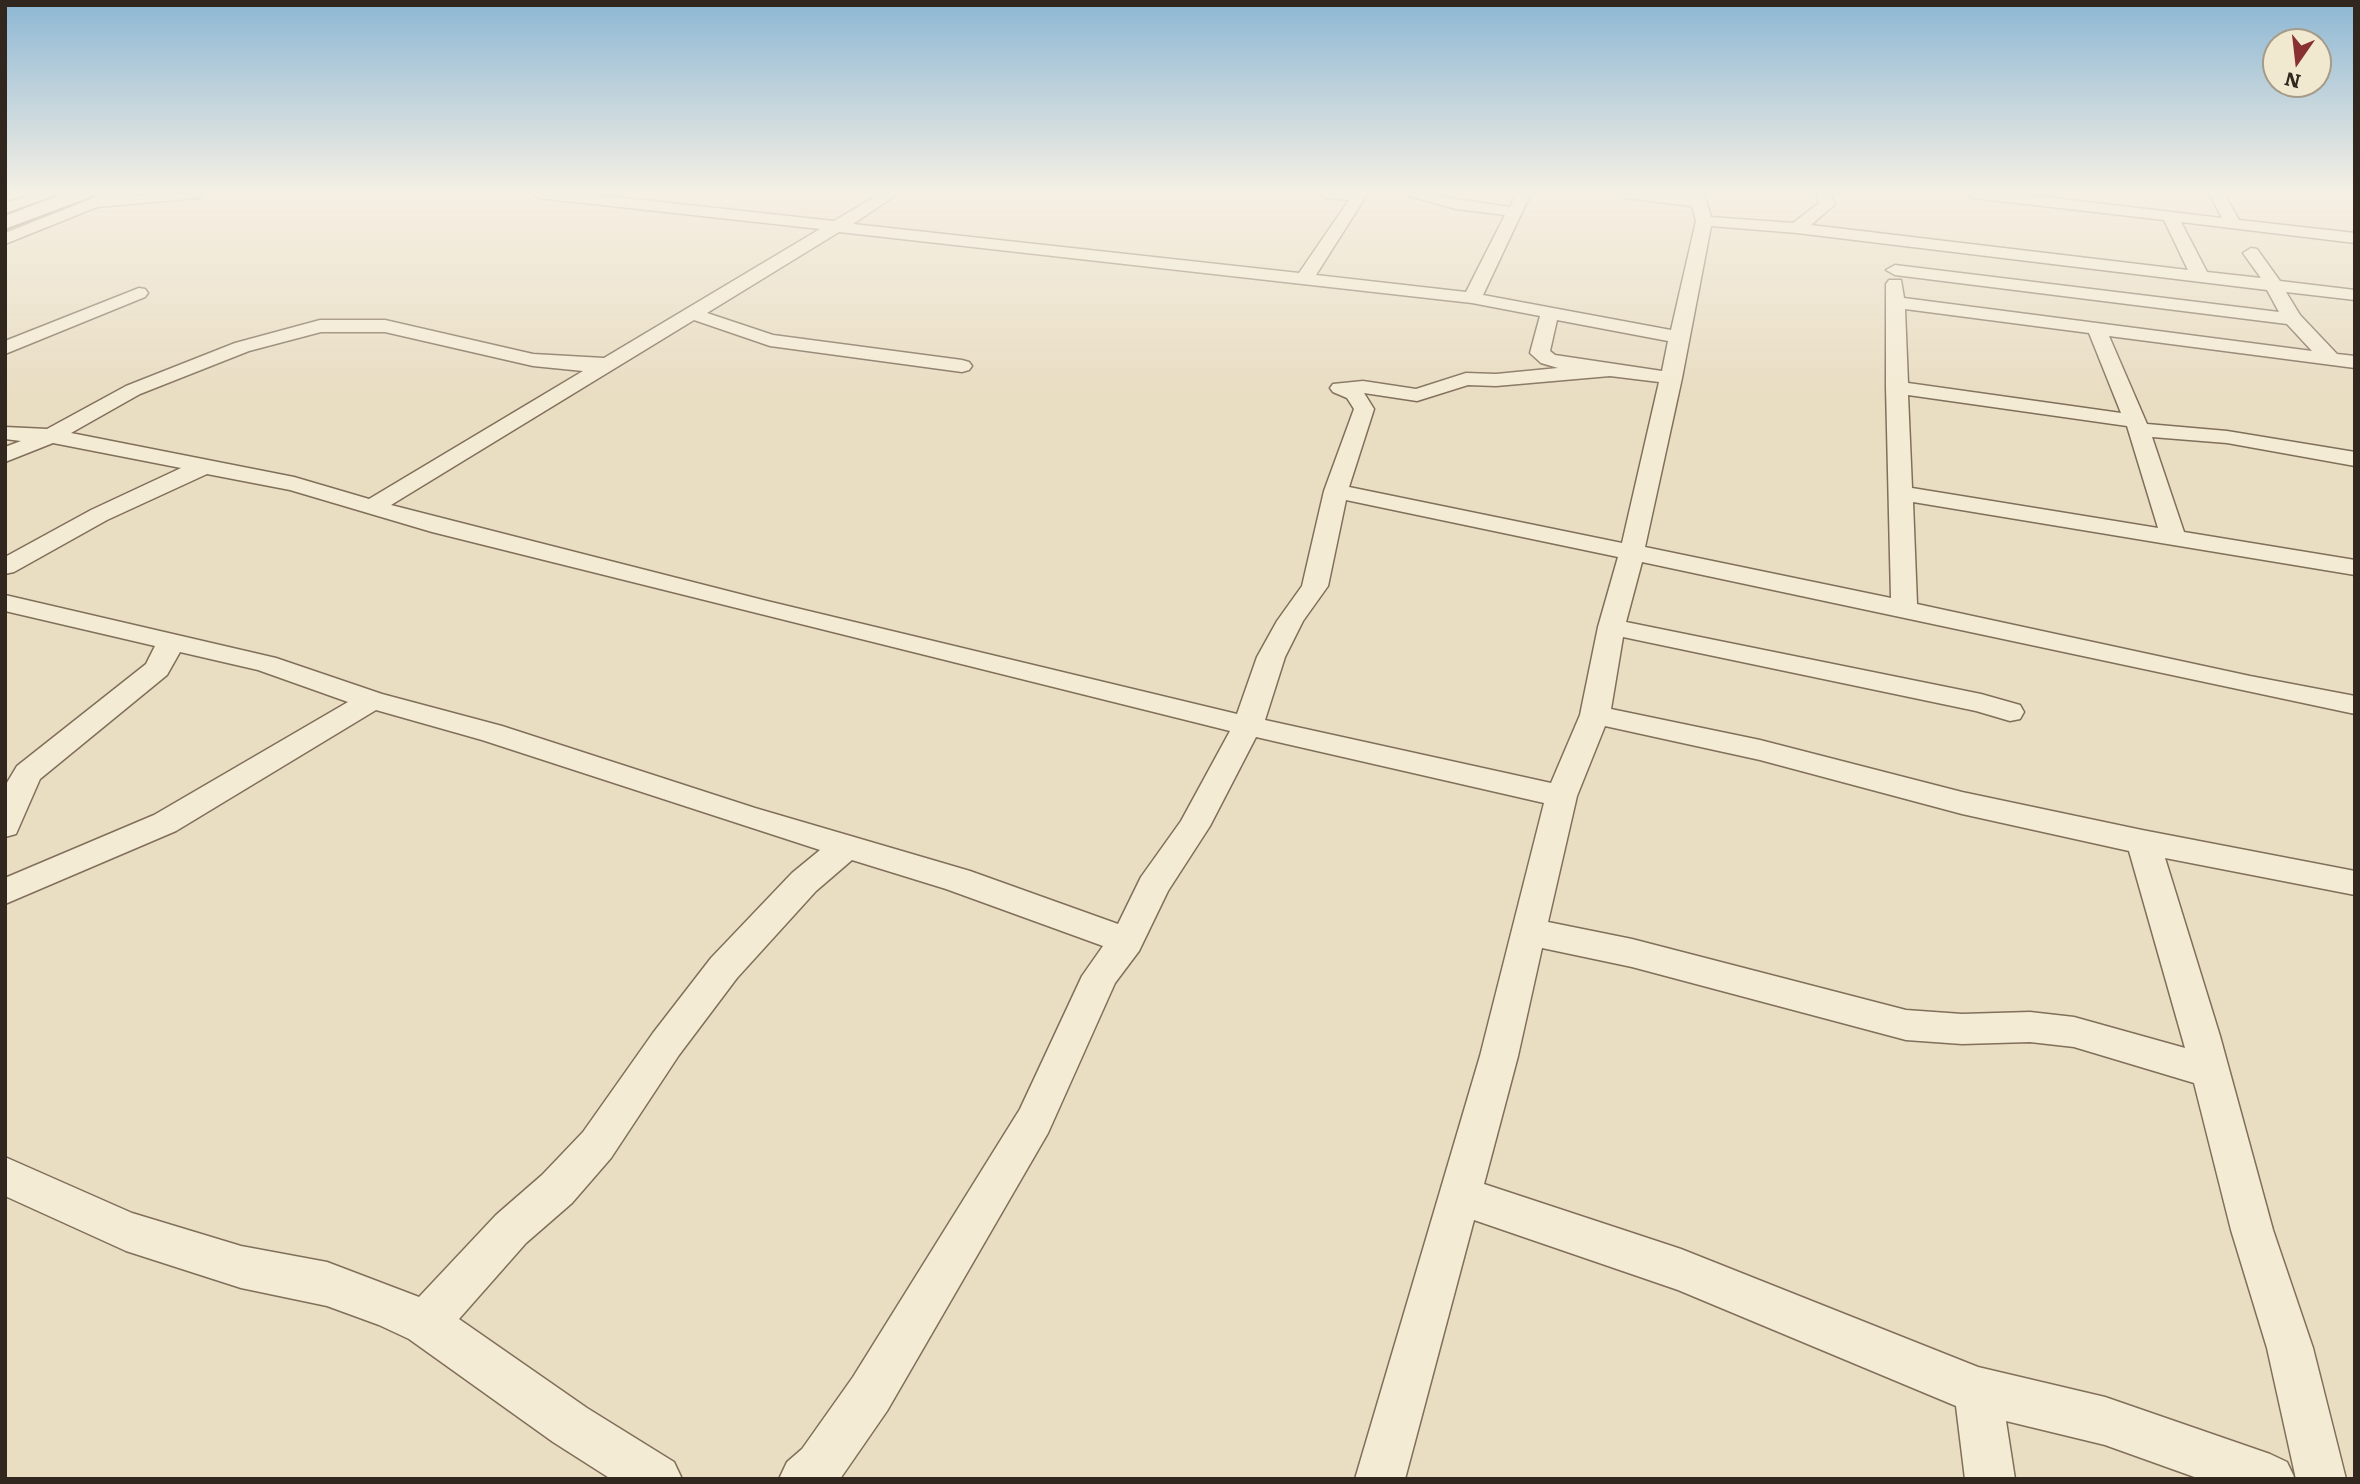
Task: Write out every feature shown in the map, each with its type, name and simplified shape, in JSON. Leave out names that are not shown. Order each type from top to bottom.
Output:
[{"type":"street","points":[[373,506],[777,262]]},
{"type":"street","points":[[1163,262],[1472,298],[1679,337]]},
{"type":"street","points":[[1305,278],[1315,262]]},
{"type":"street","points":[[1472,298],[1490,262]]},
{"type":"street","points":[[1380,1479],[1499,1056],[1561,796],[1595,715],[1611,627],[1632,552],[1672,378],[1691,262]]},
{"type":"street","points":[[1892,262],[1895,270],[1896,387],[1904,609]]},
{"type":"street","points":[[2085,262],[2355,295]]},
{"type":"street","points":[[2193,262],[2200,276]]},
{"type":"street","points":[[2258,262],[2275,286],[2280,301],[2293,319],[2332,360]]},
{"type":"street","points":[[1895,270],[2293,319]]},
{"type":"street","points":[[2054,290],[2063,326]]},
{"type":"street","points":[[5,348],[139,293]]},
{"type":"street","points":[[1895,302],[2098,331],[2355,362]]},
{"type":"street","points":[[1550,312],[1540,353],[1560,363],[1672,378]]},
{"type":"street","points":[[692,314],[769,340],[962,366]]},
{"type":"street","points":[[5,454],[51,436],[133,390],[242,346],[320,326],[385,326],[533,360],[583,365],[610,364]]},
{"type":"street","points":[[2098,331],[2137,426],[2174,540]]},
{"type":"street","points":[[804,1479],[819,1466],[870,1394],[996,1186],[1034,1121],[1100,976],[1127,941],[1153,886],[1194,826],[1224,766],[1248,726],[1271,657],[1290,621],[1315,586],[1336,491],[1364,409],[1354,394],[1340,387],[1417,394],[1461,380],[1496,380],[1609,370]]},
{"type":"street","points":[[1896,387],[2137,426],[2227,437],[2353,465]]},
{"type":"street","points":[[5,433],[51,436],[294,484],[440,527],[1248,726],[1561,796]]},
{"type":"street","points":[[5,566],[99,515],[203,467]]},
{"type":"street","points":[[1336,491],[2355,705]]},
{"type":"street","points":[[1901,493],[2355,568]]},
{"type":"street","points":[[5,603],[266,664],[372,700],[492,733],[586,766],[958,880],[1127,941]]},
{"type":"street","points":[[1611,627],[1981,703],[2010,712]]},
{"type":"street","points":[[5,826],[16,794],[28,773],[46,756],[118,703],[156,669],[170,643]]},
{"type":"street","points":[[5,892],[165,823],[372,700]]},
{"type":"street","points":[[1595,715],[1748,747],[1962,803],[2141,842],[2355,883]]},
{"type":"street","points":[[2141,842],[2150,861],[2252,1230],[2290,1348],[2321,1479]]},
{"type":"street","points":[[425,1323],[511,1229],[557,1189],[597,1145],[666,1044],[718,975],[804,882],[847,846]]},
{"type":"street","points":[[1529,932],[1632,953],[1906,1026],[1973,1029],[2030,1027],[2074,1032],[2210,1071]]},
{"type":"street","points":[[5,1176],[126,1231],[241,1266],[327,1284],[390,1306],[425,1323],[570,1425],[657,1479]]},
{"type":"street","points":[[1460,1195],[1681,1270],[1978,1391],[2105,1421],[2270,1479]]},
{"type":"street","points":[[1978,1391],[1990,1479]]}]
